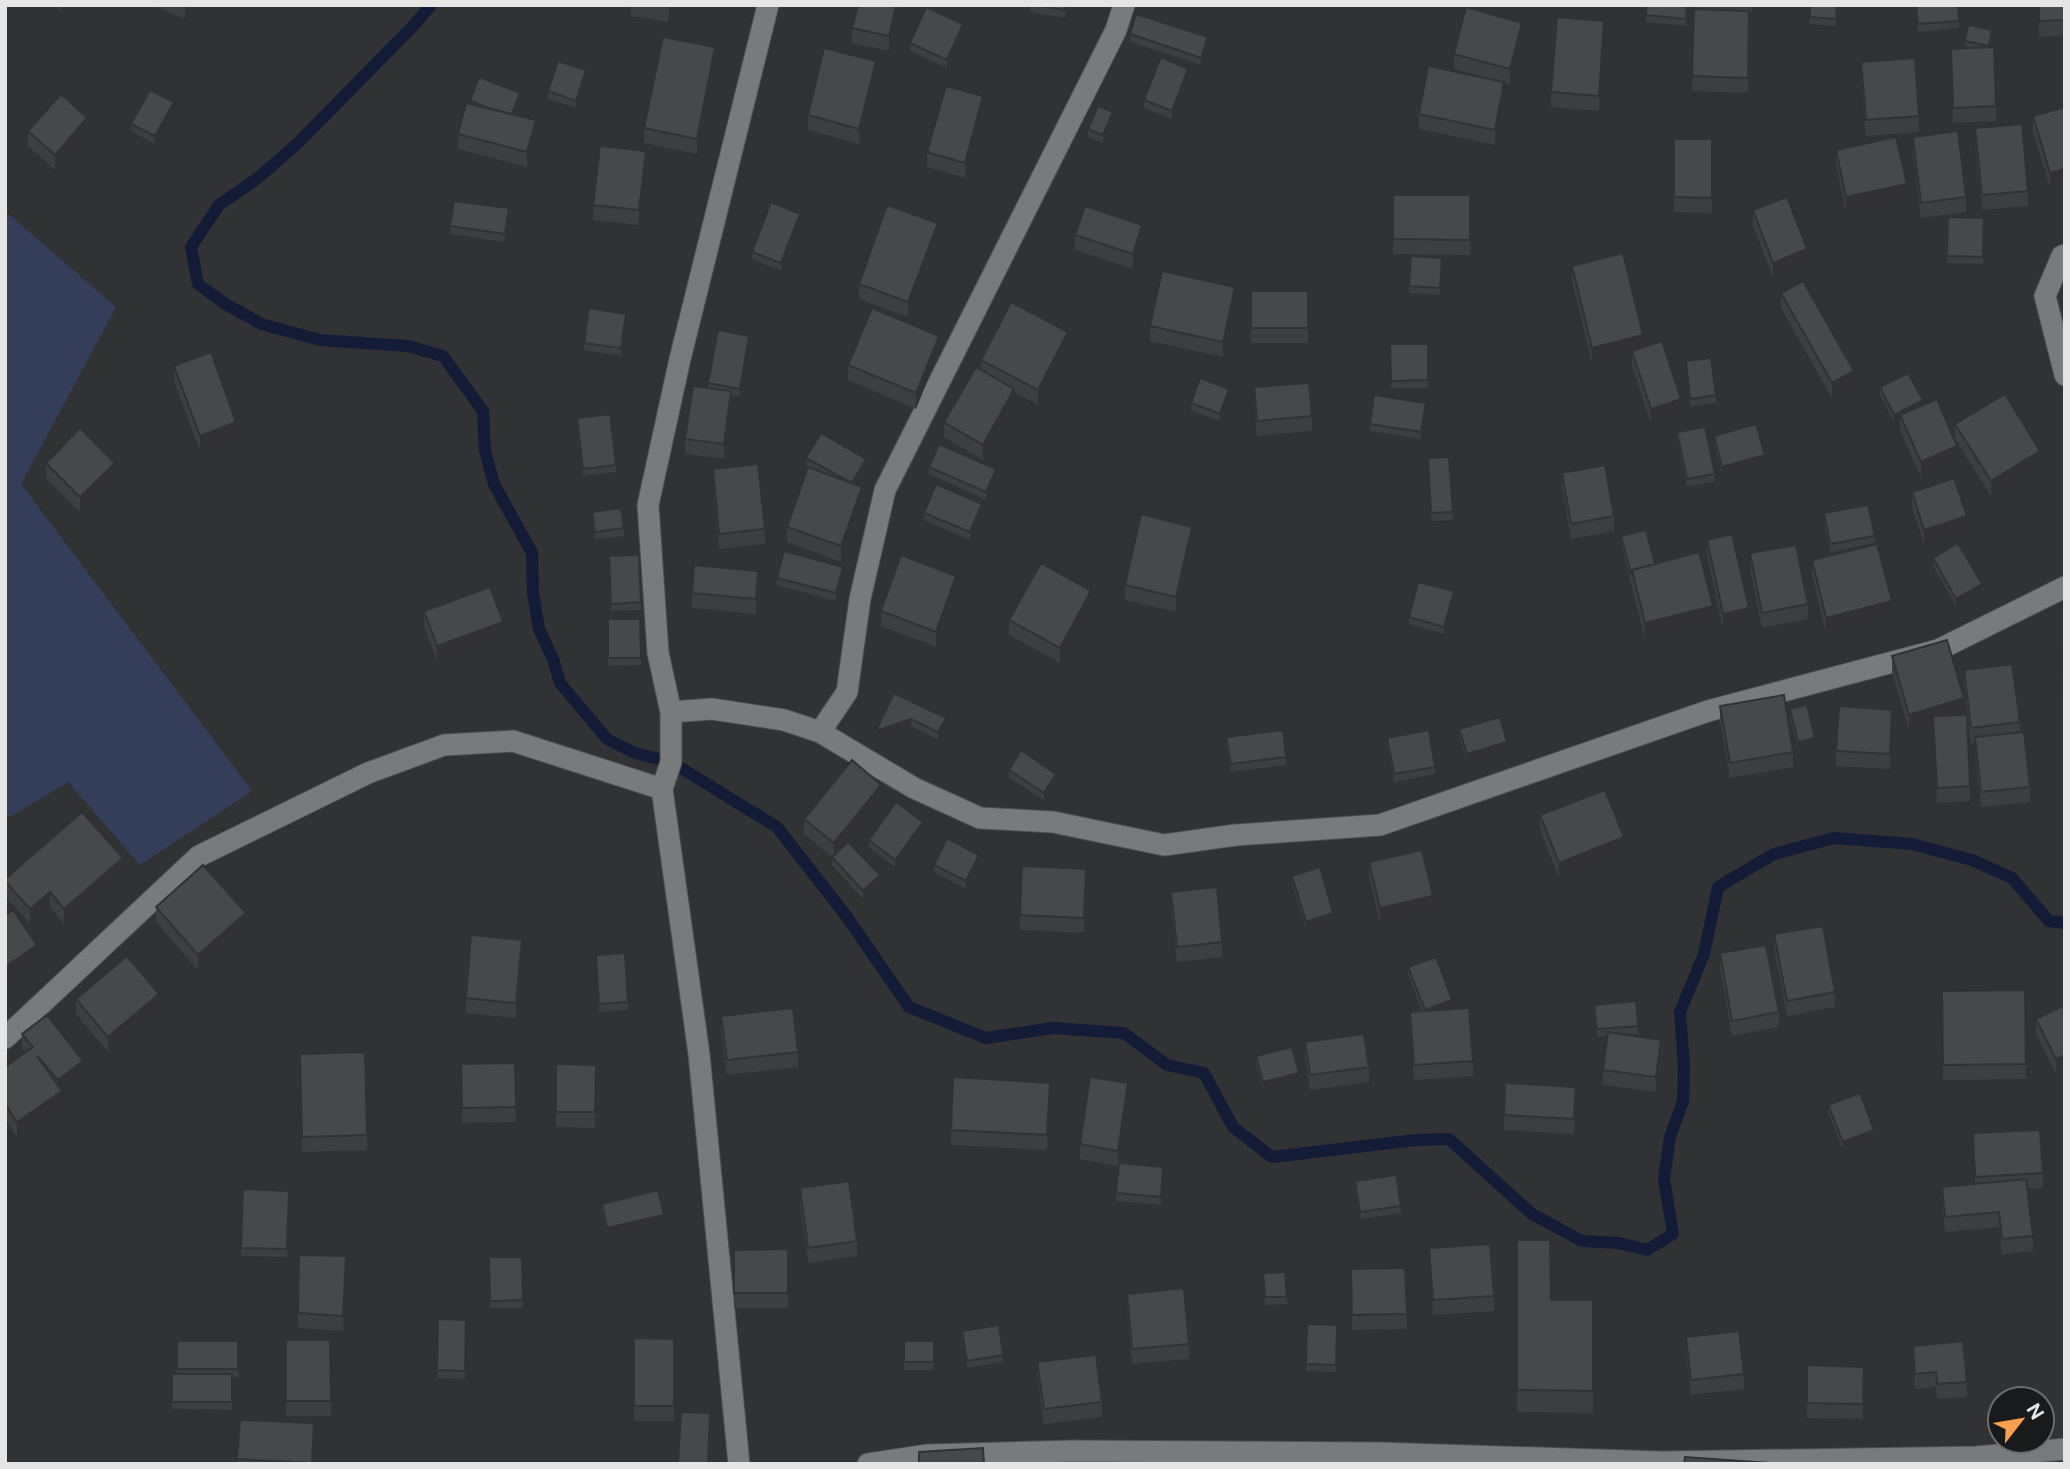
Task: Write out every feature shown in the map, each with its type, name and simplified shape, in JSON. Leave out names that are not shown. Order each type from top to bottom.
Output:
[{"type":"street","points":[[739,1464],[699,1054],[662,789],[671,762],[671,712],[658,653],[648,505],[680,359],[768,5]]},
{"type":"street","points":[[820,732],[847,692],[860,599],[885,490],[1116,30],[1124,5]]},
{"type":"street","points":[[2065,255],[2062,256],[2045,296],[2065,376]]},
{"type":"street","points":[[671,712],[712,709],[784,720],[820,732],[914,788],[980,818],[1053,822],[1164,845],[1236,835],[1380,825],[1708,711],[1938,650],[2065,587]]},
{"type":"street","points":[[5,1038],[199,856],[368,773],[444,745],[513,741],[662,789]]},
{"type":"street","points":[[868,1464],[927,1455],[1073,1451],[1380,1453],[1661,1462],[1976,1457],[2065,1449]]},
{"type":"shaded area","points":[[5,211],[116,307],[21,484],[252,791],[140,865],[68,782],[10,817],[5,815]]},
{"type":"building","points":[[858,5],[896,5],[889,36],[852,28]]},
{"type":"building","points":[[1035,5],[1066,5],[1065,10]]},
{"type":"building","points":[[1646,5],[1687,5],[1686,19],[1646,15]]},
{"type":"building","points":[[1810,5],[1837,5],[1836,19],[1810,17]]},
{"type":"building","points":[[1916,5],[1958,5],[1959,21],[1918,24]]},
{"type":"building","points":[[2039,5],[2065,5],[2065,20],[2039,21]]},
{"type":"building","points":[[926,7],[963,24],[947,60],[910,43]]},
{"type":"building","points":[[1466,7],[1522,23],[1510,69],[1454,54]]},
{"type":"building","points":[[1694,9],[1749,11],[1748,78],[1692,76]]},
{"type":"building","points":[[1136,14],[1208,37],[1201,58],[1130,34]]},
{"type":"building","points":[[1557,17],[1604,21],[1599,96],[1551,92]]},
{"type":"building","points":[[1968,25],[1992,30],[1989,46],[1965,41]]},
{"type":"building","points":[[663,37],[715,47],[697,139],[644,128]]},
{"type":"building","points":[[1994,47],[1996,106],[1953,108],[1951,49]]},
{"type":"building","points":[[824,48],[876,61],[859,129],[808,115]]},
{"type":"building","points":[[1161,57],[1188,69],[1172,111],[1144,100]]},
{"type":"building","points":[[1915,58],[1919,116],[1866,120],[1861,62]]},
{"type":"building","points":[[558,61],[586,70],[576,101],[548,91]]},
{"type":"building","points":[[1428,66],[1504,82],[1495,130],[1419,114]]},
{"type":"building","points":[[479,77],[520,93],[512,114],[470,101]]},
{"type":"building","points":[[946,86],[983,96],[965,163],[927,152]]},
{"type":"building","points":[[150,90],[174,102],[155,136],[131,124]]},
{"type":"building","points":[[61,94],[87,118],[55,155],[28,131]]},
{"type":"building","points":[[466,103],[536,120],[527,152],[458,134]]},
{"type":"building","points":[[1098,106],[1113,112],[1103,135],[1088,129]]},
{"type":"building","points":[[2065,107],[2065,169],[2050,173],[2033,116]]},
{"type":"building","points":[[2022,124],[2028,191],[1982,195],[1975,128]]},
{"type":"building","points":[[1958,131],[1966,197],[1921,203],[1913,137]]},
{"type":"building","points":[[1896,137],[1907,184],[1846,197],[1836,150]]},
{"type":"building","points":[[1674,139],[1712,139],[1712,198],[1674,197]]},
{"type":"building","points":[[600,146],[646,151],[639,210],[593,205]]},
{"type":"building","points":[[1393,195],[1470,195],[1470,240],[1393,239]]},
{"type":"building","points":[[1787,197],[1807,249],[1773,263],[1753,210]]},
{"type":"building","points":[[454,201],[509,208],[505,234],[450,226]]},
{"type":"building","points":[[771,202],[800,214],[781,263],[752,252]]},
{"type":"building","points":[[887,205],[938,223],[908,302],[859,284]]},
{"type":"building","points":[[1085,206],[1142,225],[1133,254],[1075,235]]},
{"type":"building","points":[[1948,217],[1984,218],[1983,257],[1947,256]]},
{"type":"building","points":[[1623,253],[1643,335],[1592,348],[1572,266]]},
{"type":"building","points":[[1411,256],[1442,258],[1440,288],[1409,286]]},
{"type":"building","points":[[1162,271],[1235,287],[1223,342],[1150,326]]},
{"type":"building","points":[[1803,281],[1854,371],[1832,383],[1781,293]]},
{"type":"building","points":[[1251,291],[1308,291],[1308,328],[1251,328]]},
{"type":"building","points":[[1011,302],[1068,332],[1038,390],[981,360]]},
{"type":"building","points":[[589,308],[626,314],[621,348],[584,343]]},
{"type":"building","points":[[872,308],[939,336],[916,393],[848,365]]},
{"type":"building","points":[[718,330],[749,336],[740,389],[708,383]]},
{"type":"building","points":[[1662,341],[1681,399],[1651,409],[1632,351]]},
{"type":"building","points":[[1390,344],[1428,344],[1428,380],[1391,381]]},
{"type":"building","points":[[211,352],[236,422],[200,436],[174,366]]},
{"type":"building","points":[[1711,358],[1716,395],[1690,399],[1686,361]]},
{"type":"building","points":[[976,367],[1014,389],[983,445],[944,422]]},
{"type":"building","points":[[1908,373],[1923,400],[1894,415],[1880,387]]},
{"type":"building","points":[[1200,378],[1229,389],[1220,414],[1191,403]]},
{"type":"building","points":[[1309,383],[1312,416],[1257,421],[1254,387]]},
{"type":"building","points":[[693,386],[731,391],[724,444],[685,439]]},
{"type":"building","points":[[2005,394],[2040,451],[1991,481],[1955,424]]},
{"type":"building","points":[[1374,395],[1426,403],[1421,432],[1370,424]]},
{"type":"building","points":[[1937,399],[1957,446],[1921,462],[1900,415]]},
{"type":"building","points":[[610,414],[616,465],[583,469],[577,418]]},
{"type":"building","points":[[1756,424],[1765,455],[1722,467],[1714,436]]},
{"type":"building","points":[[1705,427],[1715,474],[1687,479],[1677,432]]},
{"type":"building","points":[[80,428],[115,463],[80,497],[46,463]]},
{"type":"building","points":[[821,433],[866,459],[852,483],[806,458]]},
{"type":"building","points":[[939,444],[996,469],[986,492],[929,467]]},
{"type":"building","points":[[1449,457],[1453,512],[1431,513],[1428,458]]},
{"type":"building","points":[[758,464],[765,529],[719,534],[713,469]]},
{"type":"building","points":[[1605,465],[1614,516],[1571,524],[1562,473]]},
{"type":"building","points":[[808,467],[862,487],[841,546],[787,527]]},
{"type":"building","points":[[1954,478],[1967,516],[1924,530],[1912,492]]},
{"type":"building","points":[[936,484],[982,504],[970,532],[924,513]]},
{"type":"building","points":[[1868,505],[1875,536],[1830,544],[1824,513]]},
{"type":"building","points":[[621,508],[624,528],[595,532],[592,512]]},
{"type":"building","points":[[1141,514],[1192,527],[1176,597],[1125,585]]},
{"type":"building","points":[[1646,530],[1655,564],[1632,570],[1631,574],[1621,536]]},
{"type":"building","points":[[1732,534],[1749,608],[1723,614],[1707,540]]},
{"type":"building","points":[[1958,543],[1982,584],[1956,599],[1933,558]]},
{"type":"building","points":[[1877,544],[1892,601],[1826,618],[1812,560]]},
{"type":"building","points":[[1796,545],[1808,604],[1762,613],[1750,553]]},
{"type":"building","points":[[784,551],[843,567],[836,593],[777,578]]},
{"type":"building","points":[[1699,552],[1713,606],[1645,623],[1632,570]]},
{"type":"building","points":[[639,555],[641,602],[611,604],[609,556]]},
{"type":"building","points":[[901,555],[956,576],[936,632],[881,611]]},
{"type":"building","points":[[1041,563],[1091,591],[1060,648],[1009,620]]},
{"type":"building","points":[[694,565],[758,571],[756,599],[692,593]]},
{"type":"building","points":[[1418,582],[1454,591],[1444,627],[1409,617]]},
{"type":"building","points":[[490,587],[503,622],[437,646],[424,611]]},
{"type":"building","points":[[608,619],[640,619],[641,658],[608,658]]},
{"type":"building","points":[[1947,640],[1964,698],[1909,715],[1892,656]]},
{"type":"building","points":[[2065,652],[2065,699],[2064,699],[2062,653]]},
{"type":"building","points":[[2012,664],[2020,722],[1971,728],[1964,670]]},
{"type":"building","points":[[894,693],[946,718],[938,732],[911,719],[876,731]]},
{"type":"building","points":[[1784,695],[1793,752],[1730,763],[1720,706]]},
{"type":"building","points":[[1807,705],[1815,738],[1798,742],[1790,709]]},
{"type":"building","points":[[1839,706],[1892,710],[1890,754],[1836,751]]},
{"type":"building","points":[[1967,715],[1970,786],[1937,788],[1933,716]]},
{"type":"building","points":[[1500,717],[1507,742],[1467,754],[1459,729]]},
{"type":"building","points":[[1283,730],[1286,757],[1231,764],[1226,737]]},
{"type":"building","points":[[1429,730],[1435,767],[1394,774],[1387,738]]},
{"type":"building","points":[[2024,732],[2030,787],[1981,792],[1975,737]]},
{"type":"building","points":[[1021,750],[1056,774],[1044,793],[1009,770]]},
{"type":"building","points":[[852,760],[881,785],[834,843],[804,819]]},
{"type":"building","points":[[1605,790],[1624,837],[1559,863],[1540,815]]},
{"type":"building","points":[[896,802],[923,822],[895,860],[869,840]]},
{"type":"building","points":[[82,812],[123,858],[64,909],[50,892],[30,909],[5,879]]},
{"type":"building","points":[[947,838],[979,855],[966,881],[934,865]]},
{"type":"building","points":[[848,842],[880,875],[863,891],[832,857]]},
{"type":"building","points":[[1422,850],[1433,896],[1380,908],[1369,862]]},
{"type":"building","points":[[203,865],[246,913],[198,955],[156,907]]},
{"type":"building","points":[[1022,866],[1086,869],[1084,918],[1020,915]]},
{"type":"building","points":[[1320,867],[1333,913],[1306,922],[1292,876]]},
{"type":"building","points":[[1217,887],[1222,942],[1177,947],[1171,892]]},
{"type":"building","points":[[13,910],[37,945],[5,967],[5,915]]},
{"type":"building","points":[[1823,926],[1835,992],[1787,1001],[1774,934]]},
{"type":"building","points":[[471,935],[522,940],[516,1003],[466,998]]},
{"type":"building","points":[[1766,945],[1779,1012],[1732,1021],[1720,953]]},
{"type":"building","points":[[625,953],[628,1002],[599,1004],[596,955]]},
{"type":"building","points":[[127,956],[159,994],[108,1037],[76,999]]},
{"type":"building","points":[[1436,957],[1452,1000],[1425,1010],[1408,967]]},
{"type":"building","points":[[2025,990],[2026,1064],[1943,1065],[1942,991]]},
{"type":"building","points":[[1636,1001],[1638,1026],[1597,1029],[1594,1005]]},
{"type":"building","points":[[2065,1005],[2065,1055],[2056,1059],[2036,1019]]},
{"type":"building","points":[[793,1008],[798,1052],[727,1060],[721,1016]]},
{"type":"building","points":[[1469,1008],[1473,1061],[1414,1065],[1410,1012]]},
{"type":"building","points":[[47,1015],[83,1061],[58,1080],[37,1056],[62,1091],[17,1122],[5,1104],[5,1067],[33,1047],[22,1034]]},
{"type":"building","points":[[1608,1032],[1661,1040],[1656,1077],[1603,1070]]},
{"type":"building","points":[[1364,1034],[1369,1067],[1310,1075],[1305,1042]]},
{"type":"building","points":[[1292,1047],[1299,1073],[1263,1082],[1256,1056]]},
{"type":"building","points":[[365,1052],[367,1135],[302,1137],[300,1054]]},
{"type":"building","points":[[515,1063],[516,1107],[462,1108],[461,1064]]},
{"type":"building","points":[[556,1064],[596,1065],[595,1112],[556,1112]]},
{"type":"building","points":[[953,1077],[1050,1083],[1047,1135],[951,1130]]},
{"type":"building","points":[[1090,1077],[1128,1083],[1118,1151],[1080,1144]]},
{"type":"building","points":[[1505,1083],[1576,1087],[1574,1119],[1504,1115]]},
{"type":"building","points":[[1860,1093],[1874,1130],[1843,1142],[1828,1105]]},
{"type":"building","points":[[2040,1130],[2043,1173],[1975,1177],[1973,1133]]},
{"type":"building","points":[[1119,1163],[1163,1167],[1161,1197],[1116,1193]]},
{"type":"building","points":[[1396,1175],[1401,1206],[1360,1212],[1355,1181]]},
{"type":"building","points":[[2026,1179],[2033,1236],[2002,1239],[1999,1212],[1945,1217],[1942,1187]]},
{"type":"building","points":[[849,1181],[857,1241],[808,1248],[800,1188]]},
{"type":"building","points":[[243,1189],[289,1191],[287,1249],[241,1248]]},
{"type":"building","points":[[658,1190],[664,1215],[607,1228],[602,1204]]},
{"type":"building","points":[[1517,1240],[1550,1240],[1551,1300],[1593,1300],[1593,1391],[1517,1390]]},
{"type":"building","points":[[1490,1244],[1494,1296],[1433,1300],[1429,1248]]},
{"type":"building","points":[[788,1249],[788,1293],[734,1293],[734,1250]]},
{"type":"building","points":[[299,1255],[346,1256],[343,1316],[298,1313]]},
{"type":"building","points":[[489,1257],[522,1257],[523,1300],[490,1301]]},
{"type":"building","points":[[1405,1268],[1407,1314],[1352,1315],[1351,1269]]},
{"type":"building","points":[[1285,1272],[1287,1297],[1265,1297],[1263,1273]]},
{"type":"building","points":[[1184,1288],[1189,1344],[1132,1349],[1127,1294]]},
{"type":"building","points":[[438,1319],[466,1320],[465,1371],[437,1370]]},
{"type":"building","points":[[1307,1324],[1337,1325],[1336,1365],[1306,1364]]},
{"type":"building","points":[[999,1325],[1003,1355],[967,1361],[962,1331]]},
{"type":"building","points":[[1739,1331],[1744,1374],[1691,1380],[1686,1337]]},
{"type":"building","points":[[634,1338],[674,1339],[674,1406],[634,1406]]},
{"type":"building","points":[[286,1340],[330,1340],[331,1401],[286,1401]]},
{"type":"building","points":[[177,1341],[238,1341],[238,1369],[177,1369]]},
{"type":"building","points":[[904,1341],[934,1341],[934,1362],[904,1362]]},
{"type":"building","points":[[1963,1341],[1967,1382],[1937,1384],[1936,1372],[1915,1374],[1913,1346]]},
{"type":"building","points":[[1096,1355],[1102,1402],[1044,1409],[1037,1362]]},
{"type":"building","points":[[1807,1365],[1864,1367],[1863,1404],[1807,1403]]},
{"type":"building","points":[[172,1374],[232,1374],[232,1402],[172,1402]]},
{"type":"building","points":[[681,1412],[710,1413],[708,1464],[678,1463]]},
{"type":"building","points":[[240,1420],[314,1423],[312,1463],[237,1459]]},
{"type":"building","points":[[983,1448],[984,1464],[919,1464],[919,1452]]},
{"type":"building","points":[[1685,1457],[1783,1464],[1684,1464]]},
{"type":"waterway","points":[[431,5],[298,143],[258,178],[219,205],[191,247],[198,284],[224,303],[261,324],[320,340],[408,346],[443,356],[483,411],[485,451],[494,484],[532,553],[533,593],[539,629],[553,659],[560,683],[607,739],[635,753],[671,762],[777,827],[847,917],[909,1007],[986,1038],[1052,1028],[1124,1033],[1167,1065],[1204,1073],[1233,1127],[1272,1157],[1416,1140],[1449,1139],[1532,1214],[1582,1241],[1619,1243],[1647,1250],[1673,1234],[1664,1179],[1670,1137],[1683,1101],[1684,1067],[1680,1012],[1704,954],[1718,887],[1774,854],[1834,838],[1912,844],[1972,860],[2012,878],[2049,921],[2065,923]]}]
